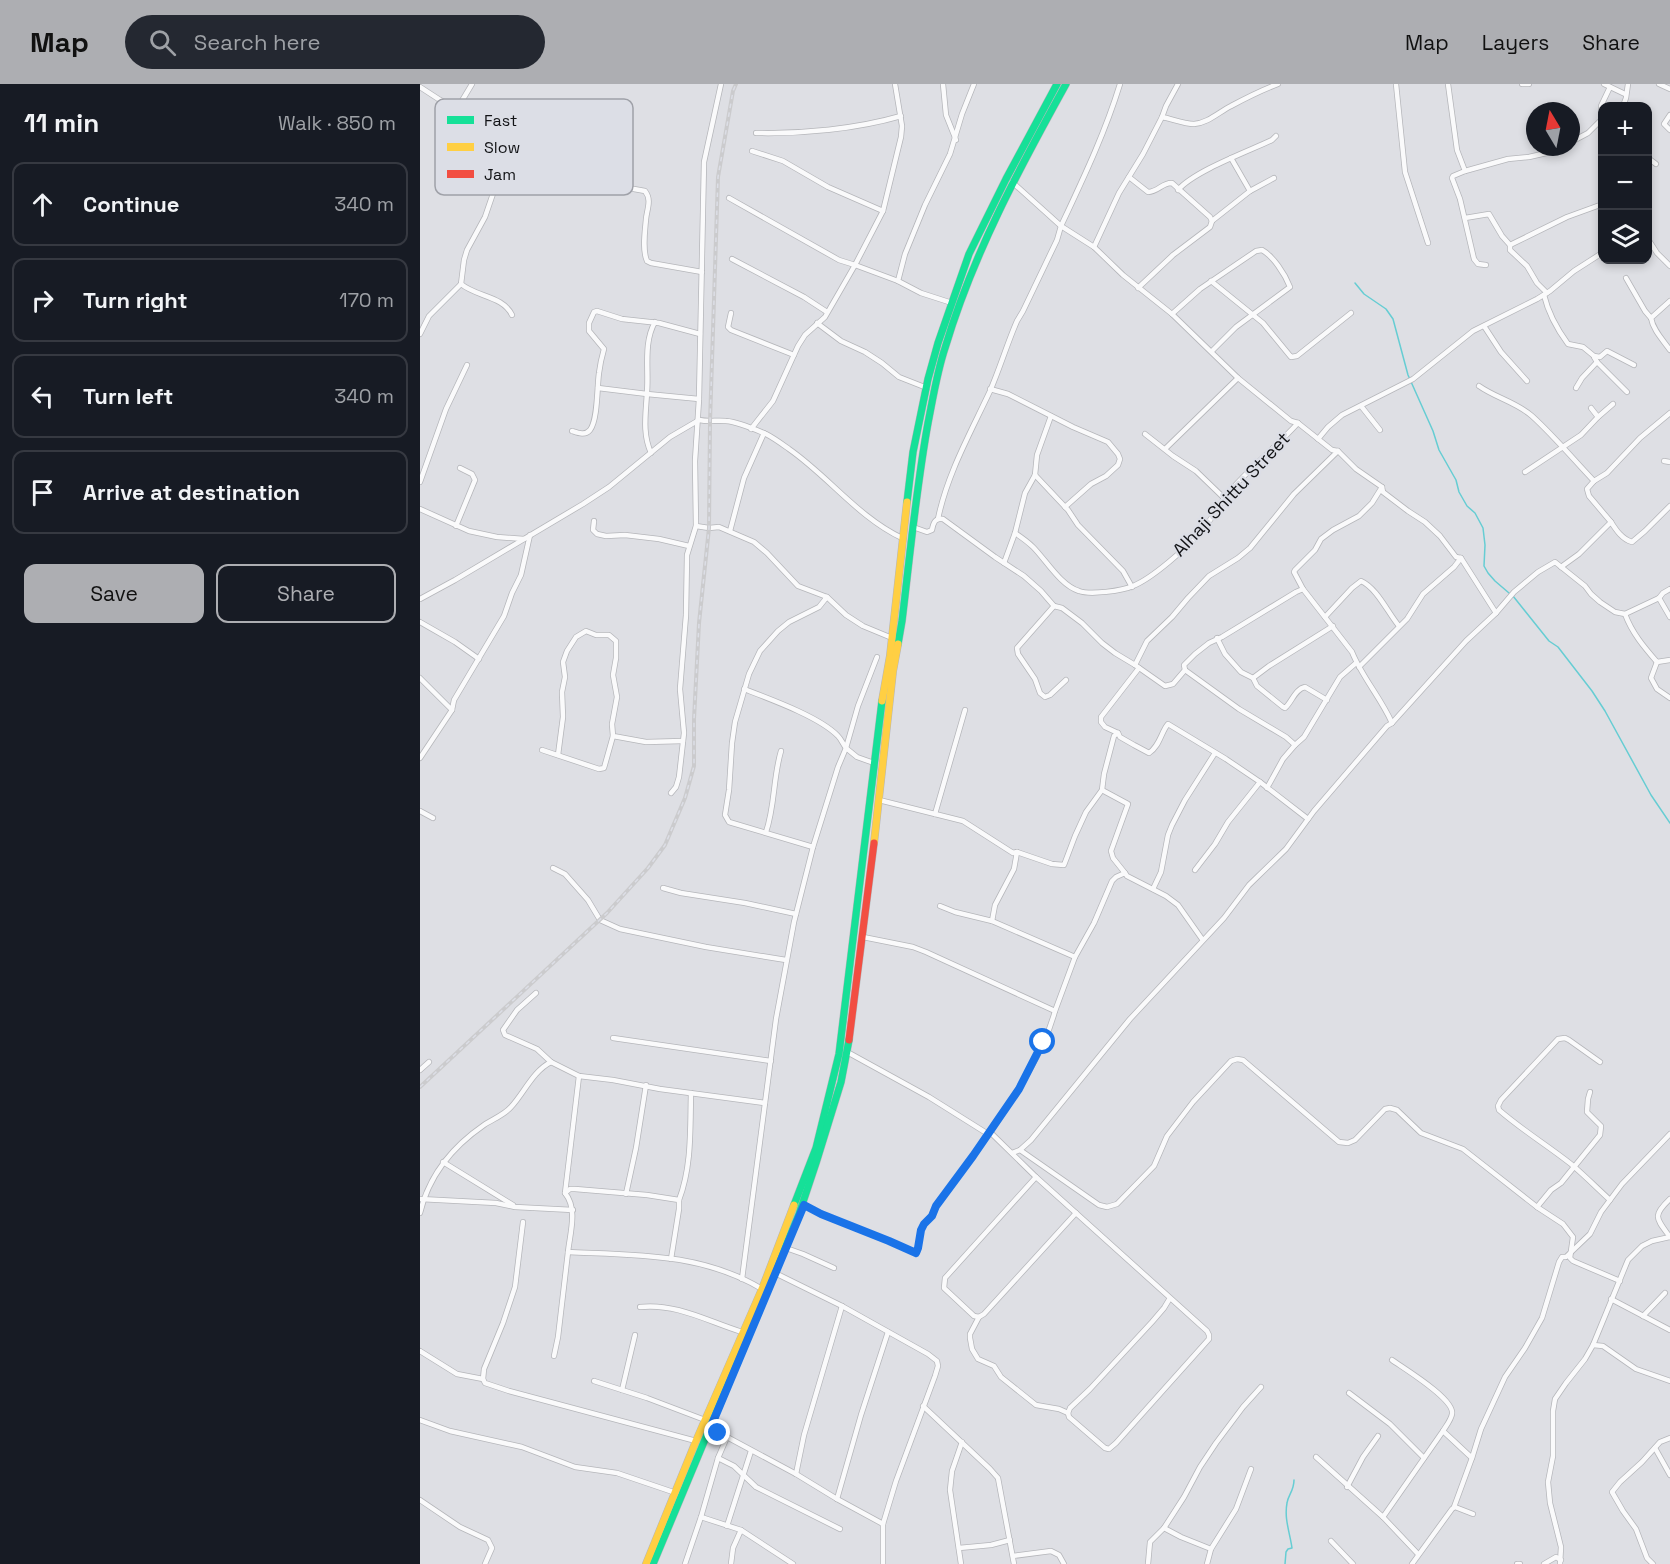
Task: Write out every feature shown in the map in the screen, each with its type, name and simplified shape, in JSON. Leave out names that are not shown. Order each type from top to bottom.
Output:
[{"type":"main road","points":[[646,1564],[762,1289],[816,1148],[837,1062],[892,638],[913,452],[928,379],[969,254],[1057,84]]},
{"type":"main road","points":[[653,1564],[804,1205],[820,1157],[849,1053],[893,671],[902,621],[920,469],[944,350],[978,257],[1012,182],[1066,84]]},
{"type":"main road","points":[[969,254],[978,257]]},
{"type":"main road","points":[[868,819],[877,820]]},
{"type":"street","points":[[463,99],[472,84]]},
{"type":"street","points":[[671,793],[679,777],[684,733],[681,689],[687,615],[687,555],[696,526],[695,461],[699,420],[704,162],[722,84]]},
{"type":"street","points":[[751,429],[773,401],[801,340],[825,317],[883,212],[903,126],[895,84]]},
{"type":"street","points":[[943,84],[946,115],[956,140]]},
{"type":"street","points":[[898,281],[914,231],[956,140],[962,114],[974,84]]},
{"type":"street","points":[[913,527],[927,532],[932,530],[934,522],[938,519],[942,500],[1017,321],[1057,240],[1107,123],[1120,84]]},
{"type":"street","points":[[1094,247],[1178,84]]},
{"type":"street","points":[[1162,117],[1187,124],[1199,123],[1278,84]]},
{"type":"street","points":[[1396,84],[1405,172],[1428,243]]},
{"type":"street","points":[[1448,84],[1457,150],[1465,171]]},
{"type":"street","points":[[1522,84],[1528,84]]},
{"type":"street","points":[[1604,84],[1625,94]]},
{"type":"street","points":[[1624,102],[1628,84]]},
{"type":"street","points":[[1659,84],[1670,89]]},
{"type":"street","points":[[420,87],[438,99]]},
{"type":"street","points":[[1603,102],[1610,87]]},
{"type":"street","points":[[1670,115],[1664,124],[1670,130]]},
{"type":"street","points":[[756,133],[848,128],[901,116]]},
{"type":"street","points":[[1580,137],[1598,123]]},
{"type":"street","points":[[1178,190],[1183,184],[1276,136]]},
{"type":"street","points":[[752,151],[783,161],[828,187],[883,212]]},
{"type":"street","points":[[1486,264],[1478,264],[1474,259],[1458,191],[1452,178],[1465,171],[1508,159],[1533,156]]},
{"type":"street","points":[[1231,158],[1250,191]]},
{"type":"street","points":[[1652,161],[1656,164]]},
{"type":"street","points":[[1129,177],[1148,192],[1155,192],[1170,182],[1212,221]]},
{"type":"street","points":[[1138,288],[1173,255],[1210,227],[1212,221],[1250,191],[1274,178]]},
{"type":"street","points":[[1012,182],[1062,226],[1094,247],[1138,288],[1172,314],[1238,378],[1291,421],[1298,423],[1332,450],[1338,451],[1356,469],[1382,487],[1383,492],[1425,522],[1440,536],[1456,557],[1461,558],[1496,613]]},
{"type":"street","points":[[633,189],[645,191],[649,200],[644,255],[647,261],[702,272]]},
{"type":"street","points":[[420,334],[429,316],[461,284],[467,250],[485,217],[493,195]]},
{"type":"street","points":[[729,198],[839,260],[952,303]]},
{"type":"street","points":[[1510,245],[1567,217],[1598,205]]},
{"type":"street","points":[[1465,218],[1489,214],[1510,245],[1510,250],[1527,266],[1545,294],[1552,319],[1568,344],[1583,347],[1627,392]]},
{"type":"street","points":[[1652,246],[1670,266]]},
{"type":"street","points":[[1172,314],[1211,281],[1256,251],[1262,249],[1266,252],[1290,286],[1252,314],[1212,351]]},
{"type":"street","points":[[1318,439],[1335,421],[1413,379],[1473,331],[1545,294],[1598,256]]},
{"type":"street","points":[[732,259],[804,297],[827,312]]},
{"type":"street","points":[[1626,278],[1670,350]]},
{"type":"street","points":[[1211,281],[1268,328],[1291,357],[1297,356],[1351,313]]},
{"type":"street","points":[[461,284],[506,306],[512,315]]},
{"type":"street","points":[[1651,318],[1670,300]]},
{"type":"street","points":[[572,431],[584,434],[591,429],[596,408],[598,373],[604,349],[589,331],[589,323],[594,312],[621,319],[655,322],[700,334]]},
{"type":"street","points":[[731,313],[728,327],[731,330],[794,355]]},
{"type":"street","points":[[651,453],[645,429],[648,345],[655,322]]},
{"type":"street","points":[[817,323],[841,340],[882,363],[899,377],[927,388]]},
{"type":"street","points":[[1484,326],[1501,352],[1527,381]]},
{"type":"street","points":[[1594,356],[1600,357],[1607,351],[1634,365]]},
{"type":"street","points":[[1576,388],[1582,378],[1598,362]]},
{"type":"street","points":[[420,482],[446,409],[467,365]]},
{"type":"street","points":[[1165,449],[1238,378]]},
{"type":"street","points":[[1479,386],[1531,416],[1594,481]]},
{"type":"street","points":[[598,388],[699,399]]},
{"type":"street","points":[[990,389],[1008,394],[1108,442],[1118,454],[1120,459],[1118,465],[1106,476],[1090,484],[1065,507]]},
{"type":"street","points":[[1525,472],[1581,435],[1613,404]]},
{"type":"street","points":[[1361,406],[1380,430]]},
{"type":"street","points":[[1591,408],[1598,417]]},
{"type":"street","points":[[1670,413],[1640,438],[1607,473],[1594,481],[1587,489],[1588,496],[1618,532],[1626,540],[1632,542],[1670,506]]},
{"type":"street","points":[[1004,563],[1015,533],[1025,493],[1035,476],[1038,455],[1051,416]]},
{"type":"street","points":[[420,599],[609,487],[670,437],[699,420],[725,421],[764,433],[800,457],[859,509],[902,538]]},
{"type":"street","name":"Alhaji Shittu Street","points":[[1015,533],[1032,545],[1069,586],[1079,592],[1095,593],[1132,587],[1165,565],[1195,538],[1214,515],[1224,498],[1298,423]]},
{"type":"street","points":[[730,531],[744,478],[764,433]]},
{"type":"street","points":[[1145,434],[1196,471],[1224,498]]},
{"type":"street","points":[[1308,819],[1260,782],[1168,724],[1163,729],[1155,749],[1149,753],[1105,727],[1101,722],[1101,717],[1137,666],[1147,641],[1209,576],[1250,549],[1294,494],[1338,451]]},
{"type":"street","points":[[456,526],[474,480],[472,474],[460,468]]},
{"type":"street","points":[[1035,476],[1123,571],[1132,587]]},
{"type":"street","points":[[1382,487],[1372,503],[1359,516],[1321,539],[1315,550],[1294,572],[1303,589],[1352,652],[1392,723]]},
{"type":"street","points":[[420,509],[469,531],[497,537],[524,539]]},
{"type":"street","points":[[938,519],[943,519],[1024,576],[1054,606],[1062,608],[1115,653],[1165,686],[1173,684],[1185,670],[1184,665],[1217,638],[1303,589]]},
{"type":"street","points":[[594,522],[593,530],[597,534],[659,539],[689,546]]},
{"type":"street","points":[[1561,567],[1579,554],[1611,522]]},
{"type":"street","points":[[696,526],[719,527],[754,542],[798,586],[827,597],[846,615],[863,626],[892,638]]},
{"type":"street","points":[[420,758],[452,710],[454,700],[504,616],[521,574],[530,535]]},
{"type":"street","points":[[1267,788],[1283,759],[1304,737],[1340,677],[1358,665],[1407,619],[1423,594],[1461,558]]},
{"type":"street","points":[[1012,1153],[1020,1150],[1082,1079],[1130,1019],[1224,918],[1249,885],[1286,849],[1308,819],[1387,726],[1466,640],[1496,613],[1514,592],[1538,572],[1555,562],[1585,586],[1600,602],[1615,612],[1625,614],[1659,598],[1670,589]]},
{"type":"street","points":[[1325,617],[1344,595],[1361,581],[1372,589],[1399,626]]},
{"type":"street","points":[[813,847],[729,822],[725,816],[735,722],[749,674],[766,644],[789,622],[819,607],[827,597]]},
{"type":"street","points":[[1659,598],[1670,617]]},
{"type":"street","points":[[1054,606],[1017,648],[1018,654],[1035,679],[1040,693],[1045,697],[1066,680]]},
{"type":"street","points":[[1625,614],[1640,643],[1656,662]]},
{"type":"street","points":[[420,622],[479,659]]},
{"type":"street","points":[[1253,678],[1333,626]]},
{"type":"street","points":[[542,750],[599,769],[604,768],[613,736],[612,724],[617,697],[613,675],[616,641],[609,635],[585,631],[576,637],[567,651],[563,662],[565,677],[562,692],[563,717],[558,755]]},
{"type":"street","points":[[1217,638],[1225,654],[1241,672],[1253,678],[1257,686],[1285,708],[1302,687],[1327,700]]},
{"type":"street","points":[[742,1279],[771,1060],[786,960],[796,914],[813,847],[838,767],[858,706],[878,657]]},
{"type":"street","points":[[1656,662],[1670,660]]},
{"type":"street","points":[[1656,662],[1651,678],[1657,689],[1670,698]]},
{"type":"street","points":[[1185,670],[1239,709],[1286,737],[1295,745]]},
{"type":"street","points":[[420,678],[452,710]]},
{"type":"street","points":[[744,689],[816,721],[834,732],[846,748],[857,757],[874,763]]},
{"type":"street","points":[[934,814],[965,710]]},
{"type":"street","points":[[879,800],[963,821],[1013,853],[1017,852],[1060,866],[1064,865],[1086,812],[1102,790],[1114,736],[1118,733]]},
{"type":"street","points":[[613,736],[646,741],[683,741]]},
{"type":"street","points":[[766,832],[772,815],[775,777],[782,751]]},
{"type":"street","points":[[1154,889],[1161,872],[1172,825],[1215,753]]},
{"type":"street","points":[[1194,870],[1260,782]]},
{"type":"street","points":[[1102,790],[1128,804],[1111,851],[1113,858],[1127,876],[1154,889],[1178,905],[1202,939]]},
{"type":"street","points":[[420,811],[433,818]]},
{"type":"street","points":[[992,921],[995,905],[1014,868],[1017,852]]},
{"type":"street","points":[[553,868],[565,874],[588,900],[600,920],[620,929],[706,947],[786,960]]},
{"type":"street","points":[[804,1205],[916,1253],[924,1224],[932,1216],[936,1206],[989,1133],[1029,1071],[1043,1042],[1075,957],[1095,923],[1112,881],[1125,873]]},
{"type":"street","points":[[663,888],[796,914]]},
{"type":"street","points":[[940,906],[992,921],[1075,957]]},
{"type":"street","points":[[863,937],[913,947],[926,952],[1055,1011]]},
{"type":"street","points":[[536,993],[517,1010],[503,1030],[505,1035],[537,1048],[551,1062],[579,1076],[765,1103]]},
{"type":"street","points":[[612,1038],[771,1060]]},
{"type":"street","points":[[1600,1062],[1569,1040],[1558,1039],[1498,1103],[1499,1110],[1519,1128],[1545,1144],[1573,1166],[1610,1200]]},
{"type":"street","points":[[849,1053],[989,1133],[1207,1331],[1209,1340],[1109,1449],[1090,1437],[1069,1417],[1068,1413],[1036,1405],[1002,1377],[994,1366],[978,1359],[972,1349],[970,1338],[979,1317],[1076,1214]]},
{"type":"street","points":[[1020,1150],[1100,1205],[1113,1206],[1121,1201],[1154,1166],[1167,1136],[1192,1102],[1231,1061],[1243,1060],[1339,1142],[1348,1143],[1355,1140],[1385,1109],[1394,1109],[1421,1133],[1463,1149],[1537,1207],[1563,1224],[1573,1237],[1568,1258]]},
{"type":"street","points":[[420,1070],[429,1062]]},
{"type":"street","points":[[420,1213],[422,1199],[451,1152],[468,1136],[506,1113],[542,1068],[551,1062]]},
{"type":"street","points":[[554,1356],[573,1210],[565,1192],[579,1076]]},
{"type":"street","points":[[626,1194],[636,1148],[645,1085]]},
{"type":"street","points":[[1537,1207],[1551,1190],[1561,1183],[1600,1135],[1601,1126],[1587,1112],[1590,1092]]},
{"type":"street","points":[[671,1259],[680,1209],[679,1200],[684,1188],[689,1156],[691,1093]]},
{"type":"street","points":[[1571,1251],[1590,1234],[1600,1212],[1622,1184],[1670,1134]]},
{"type":"street","points":[[443,1162],[515,1207]]},
{"type":"street","points":[[979,1317],[974,1316],[944,1288],[945,1278],[1036,1177]]},
{"type":"street","points":[[565,1192],[575,1188],[679,1200]]},
{"type":"street","points":[[422,1199],[573,1210]]},
{"type":"street","points":[[1560,1562],[1560,1537],[1550,1503],[1548,1482],[1553,1456],[1555,1399],[1593,1346],[1628,1260],[1652,1240],[1669,1239],[1657,1214],[1670,1199]]},
{"type":"street","points":[[483,1379],[484,1369],[515,1287],[524,1222]]},
{"type":"street","points":[[786,1248],[834,1268]]},
{"type":"street","points":[[568,1252],[681,1259],[704,1264],[762,1289]]},
{"type":"street","points":[[1412,1564],[1454,1507],[1480,1429],[1505,1377],[1542,1318],[1562,1257],[1620,1281]]},
{"type":"street","points":[[775,1273],[842,1306],[937,1361],[938,1366],[896,1481],[883,1524],[883,1564]]},
{"type":"street","points":[[1643,1316],[1665,1293]]},
{"type":"street","points":[[1068,1413],[1070,1408],[1152,1322],[1170,1298]]},
{"type":"street","points":[[1611,1299],[1670,1330]]},
{"type":"street","points":[[796,1474],[804,1435],[842,1306]]},
{"type":"street","points":[[640,1307],[682,1311],[742,1332]]},
{"type":"street","points":[[837,1499],[861,1414],[888,1332]]},
{"type":"street","points":[[622,1390],[635,1335]]},
{"type":"street","points":[[1593,1346],[1603,1346],[1636,1369],[1670,1381]]},
{"type":"street","points":[[420,1351],[457,1374],[483,1379],[485,1383],[495,1387],[696,1441]]},
{"type":"street","points":[[1383,1517],[1452,1415],[1450,1405],[1428,1385],[1392,1360]]},
{"type":"street","points":[[594,1381],[705,1420]]},
{"type":"street","points":[[1148,1564],[1150,1542],[1164,1528],[1216,1443],[1261,1387]]},
{"type":"street","points":[[1349,1393],[1390,1424],[1424,1458]]},
{"type":"street","points":[[923,1406],[998,1478],[1014,1564]]},
{"type":"street","points":[[420,1420],[450,1431],[522,1447],[575,1467],[617,1473],[676,1493]]},
{"type":"street","points":[[710,1429],[796,1474],[883,1524]]},
{"type":"street","points":[[1443,1431],[1472,1458]]},
{"type":"street","points":[[1347,1487],[1363,1456],[1378,1436]]},
{"type":"street","points":[[685,1564],[718,1458],[727,1437]]},
{"type":"street","points":[[1653,1564],[1647,1558],[1636,1529],[1612,1492],[1660,1442],[1670,1438]]},
{"type":"street","points":[[961,1564],[950,1490],[952,1470],[962,1442]]},
{"type":"street","points":[[1655,1448],[1670,1475]]},
{"type":"street","points":[[727,1526],[751,1451]]},
{"type":"street","points":[[1316,1457],[1383,1517],[1418,1554]]},
{"type":"street","points":[[718,1458],[734,1466],[756,1487],[840,1529]]},
{"type":"street","points":[[1207,1564],[1211,1549],[1236,1509],[1251,1469]]},
{"type":"street","points":[[420,1500],[460,1527],[488,1540],[492,1548],[485,1564]]},
{"type":"street","points":[[1454,1507],[1473,1514]]},
{"type":"street","points":[[701,1517],[741,1530],[793,1564]]},
{"type":"street","points":[[1164,1528],[1211,1549]]},
{"type":"street","points":[[731,1564],[733,1548],[741,1530]]},
{"type":"street","points":[[959,1548],[991,1545],[1010,1540]]},
{"type":"street","points":[[1330,1541],[1353,1564]]},
{"type":"street","points":[[1013,1556],[1051,1551],[1059,1555],[1064,1564]]},
{"type":"street","points":[[1544,1564],[1556,1557],[1560,1562]]},
{"type":"waterway","points":[[1355,283],[1364,294],[1386,309],[1393,319],[1408,375],[1439,450],[1456,480],[1459,492],[1483,528],[1484,566],[1495,581],[1509,593]]},
{"type":"waterway","points":[[1513,596],[1549,641],[1558,647],[1592,691],[1651,795],[1670,823]]},
{"type":"waterway","points":[[1285,1564],[1286,1552],[1292,1548],[1286,1509],[1294,1480]]},
{"type":"railway","points":[[420,1087],[607,913],[648,868],[665,845],[685,798],[694,766],[699,623],[709,528],[718,177],[736,84]]},
{"type":"traffic: fast","points":[[907,502],[913,452],[928,379],[969,254],[1057,84]]},
{"type":"traffic: fast","points":[[898,644],[924,448],[942,357],[956,313],[983,246],[1014,180],[1066,84]]},
{"type":"traffic: fast","points":[[794,1205],[816,1148],[839,1054],[882,701]]},
{"type":"traffic: fast","points":[[653,1564],[799,1214],[841,1082],[849,1040]]},
{"type":"traffic: slow","points":[[882,701],[890,656],[907,502]]},
{"type":"traffic: slow","points":[[874,843],[898,644]]},
{"type":"traffic: slow","points":[[646,1564],[762,1289],[794,1205]]},
{"type":"traffic: jam","points":[[849,1040],[874,843]]},
{"type":"route","points":[[718,1433],[710,1429],[804,1205],[916,1253],[924,1224],[932,1216],[936,1206],[1019,1089],[1043,1042]]}]
